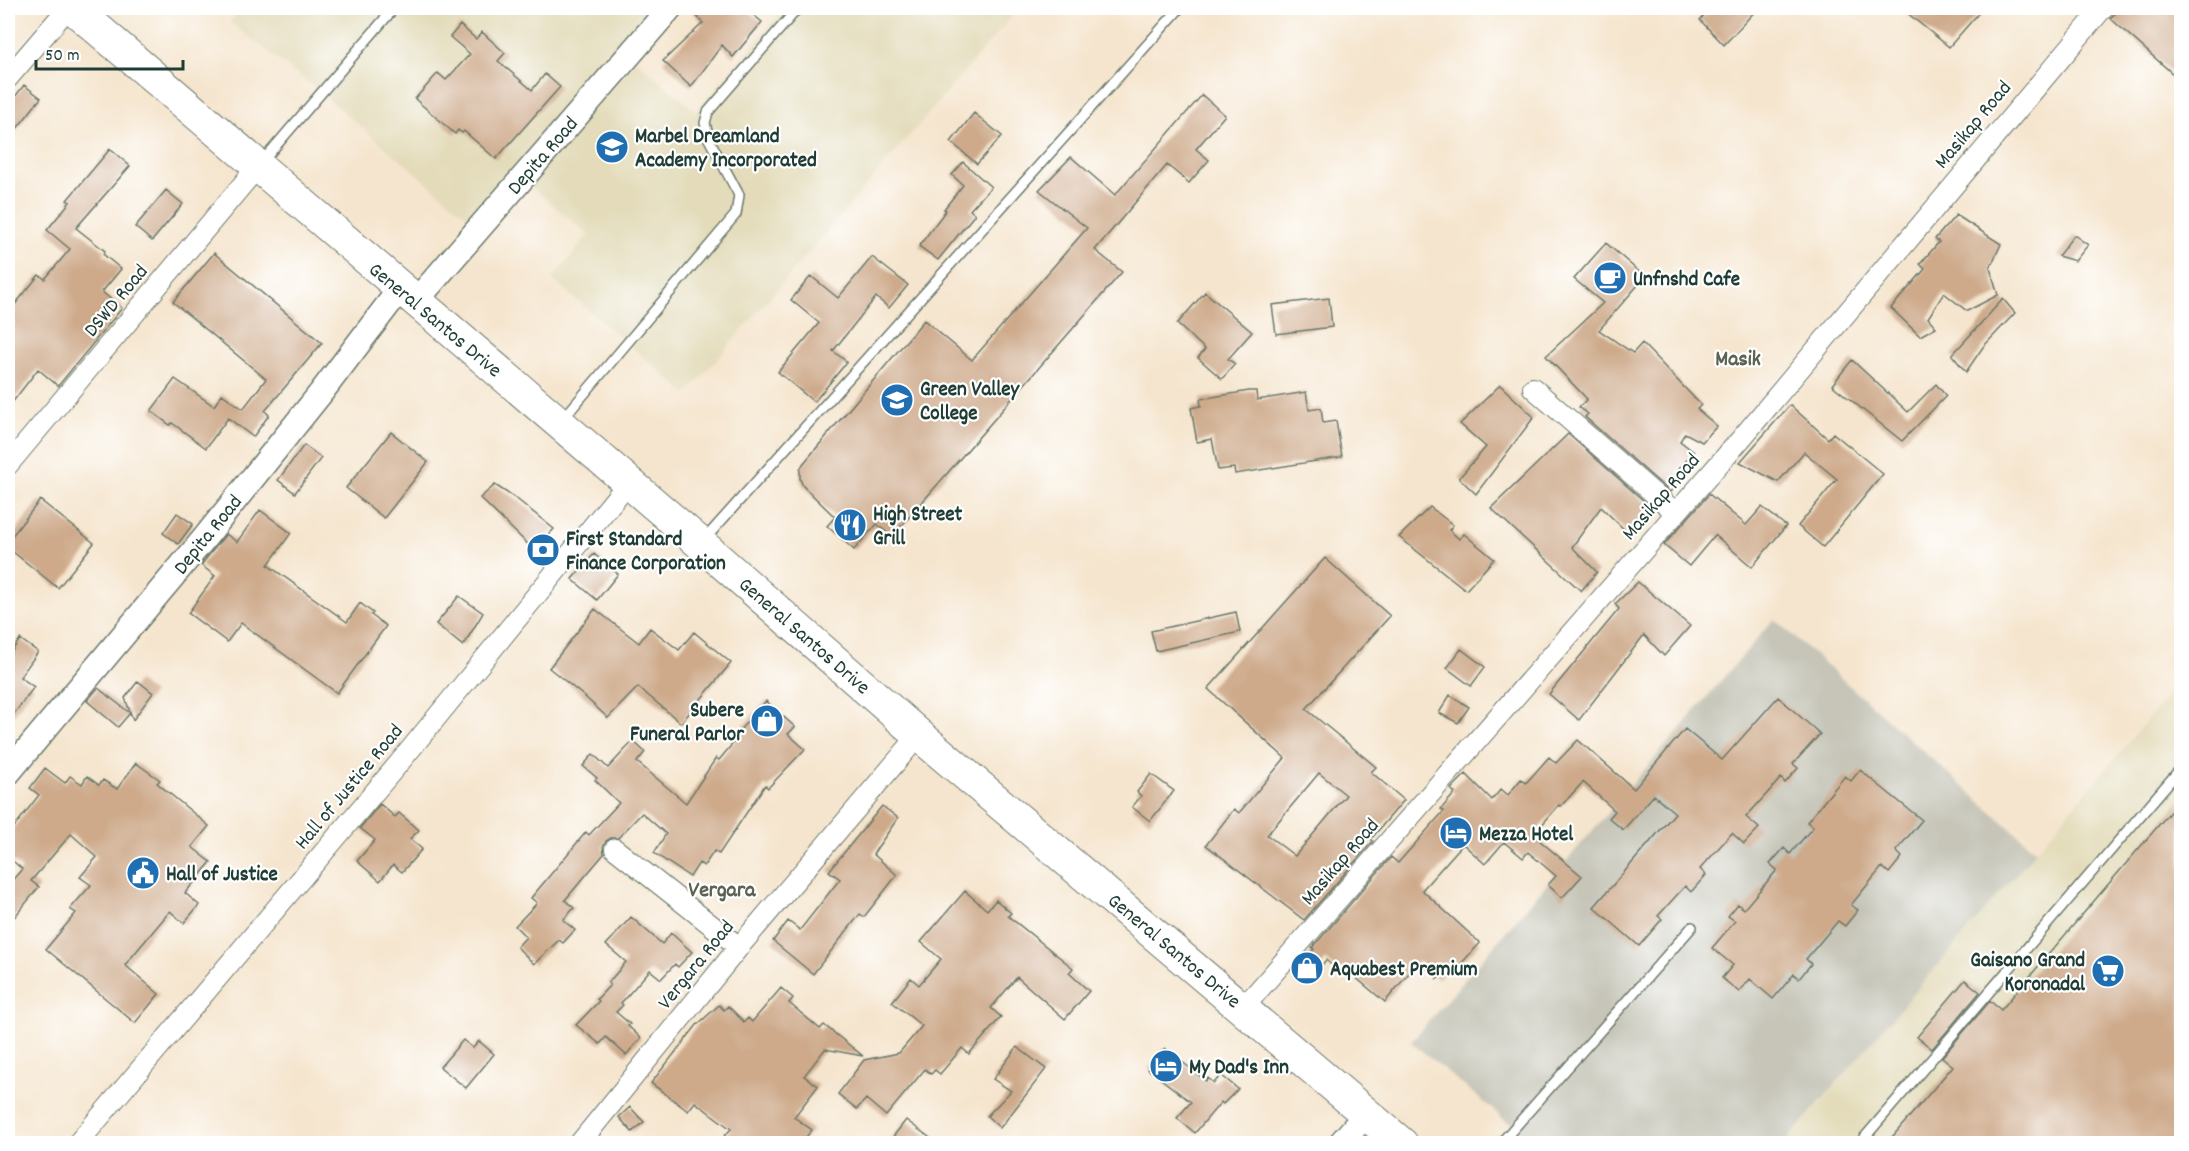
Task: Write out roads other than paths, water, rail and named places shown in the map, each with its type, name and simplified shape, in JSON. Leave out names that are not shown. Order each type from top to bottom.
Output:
[{"type":"highway","name":"General Santos Drive","points":[[73,8],[701,544],[919,735],[1402,1143]]},
{"type":"street","points":[[8,78],[68,8]]},
{"type":"street","name":"Depita Road","points":[[8,773],[203,540],[320,394],[670,8]]},
{"type":"street","name":"Masikap Road","points":[[1243,1008],[1676,513],[2103,8]]},
{"type":"street","name":"DSWD Road","points":[[8,465],[259,165]]},
{"type":"street","points":[[1533,388],[1676,513]]},
{"type":"street","name":"Hall of Justice Road","points":[[77,1143],[400,762],[628,483]]},
{"type":"street","name":"Vergara Road","points":[[579,1143],[919,735]]},
{"type":"street","points":[[615,849],[740,947]]},
{"type":"street","points":[[1340,1143],[1367,1113]]},
{"type":"lane","points":[[259,165],[394,8]]},
{"type":"lane","points":[[559,424],[736,214],[739,195],[709,139],[705,123],[708,112],[798,8]]},
{"type":"lane","points":[[701,544],[1180,8]]},
{"type":"lane","points":[[1859,1143],[2181,767]]},
{"type":"lane","points":[[1500,1143],[1692,927]]},
{"type":"place","name":"Marbel Dreamland Academy Incorporated","points":[[612,147]]},
{"type":"place","name":"Unfnshd Cafe","points":[[1610,278]]},
{"type":"place","name":"Green Valley College","points":[[897,400]]},
{"type":"place","name":"High Street Grill","points":[[850,525]]},
{"type":"place","name":"First Standard Finance Corporation","points":[[543,550]]},
{"type":"place","name":"Subere Funeral Parlor","points":[[767,721]]},
{"type":"place","name":"Mezza Hotel","points":[[1456,833]]},
{"type":"place","name":"Hall of Justice","points":[[143,873]]},
{"type":"place","name":"Aquabest Premium","points":[[1307,968]]},
{"type":"place","name":"Gaisano Grand Koronadal","points":[[2108,971]]},
{"type":"place","name":"My Dad's Inn","points":[[1166,1066]]},
{"type":"district","name":"Masik","points":[[1738,357]]},
{"type":"district","name":"Vergara","points":[[722,888]]}]
